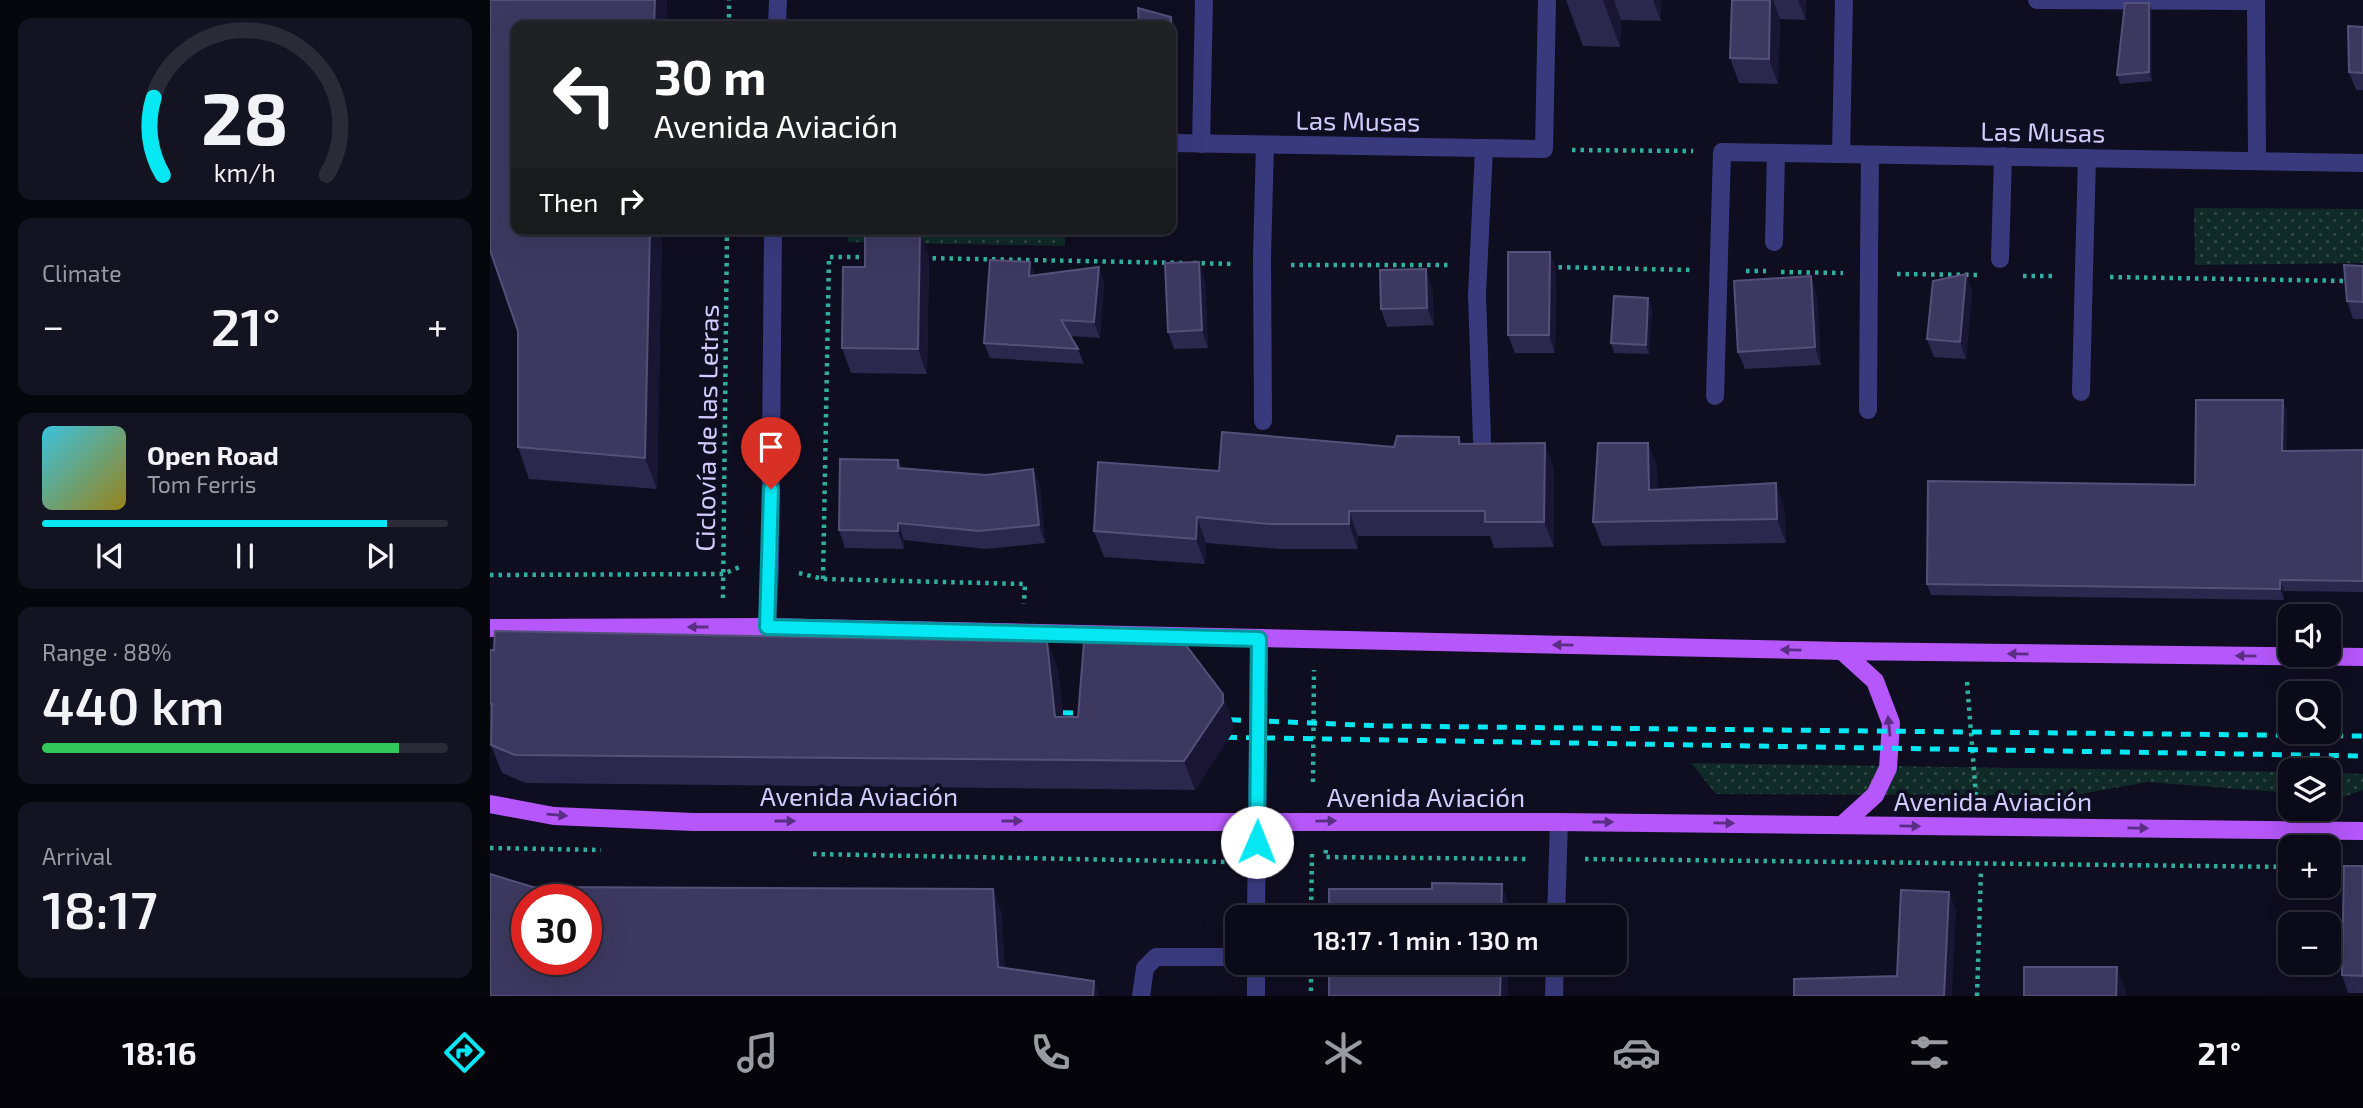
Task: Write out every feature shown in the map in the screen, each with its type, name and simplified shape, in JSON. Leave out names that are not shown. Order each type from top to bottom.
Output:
[{"type":"main road","points":[[490,628],[767,627],[1842,651],[2363,657]]},
{"type":"main road","points":[[1842,651],[1875,681],[1891,723],[1888,768],[1875,795],[1842,825]]},
{"type":"main road","name":"Avenida Aviación","points":[[490,804],[554,816],[693,822],[1559,822],[2363,831]]},
{"type":"street","points":[[777,21],[778,0]]},
{"type":"street","points":[[1201,144],[1204,0]]},
{"type":"street","points":[[1544,149],[1547,0]]},
{"type":"street","points":[[1841,154],[1844,0]]},
{"type":"street","points":[[2037,0],[2256,1],[2257,160]]},
{"type":"street","name":"Las Musas","points":[[1176,143],[1544,149]]},
{"type":"street","points":[[1263,421],[1262,257],[1265,145]]},
{"type":"street","points":[[1482,441],[1477,295],[1483,148]]},
{"type":"street","points":[[1715,396],[1722,152]]},
{"type":"street","name":"Las Musas","points":[[1722,152],[2363,163]]},
{"type":"street","points":[[1774,242],[1776,153]]},
{"type":"street","points":[[1868,410],[1870,155]]},
{"type":"street","points":[[2000,259],[2004,156]]},
{"type":"street","points":[[2081,392],[2087,158]]},
{"type":"street","points":[[767,627],[773,235]]},
{"type":"street","points":[[1256,905],[1259,639]]},
{"type":"street","points":[[1556,905],[1559,822]]},
{"type":"street","points":[[1141,996],[1145,968],[1156,957],[1225,957]]},
{"type":"street","points":[[1256,975],[1256,996]]},
{"type":"street","points":[[1554,996],[1555,975]]},
{"type":"path","points":[[729,0],[729,21]]},
{"type":"path","points":[[1544,149],[1722,152]]},
{"type":"path","name":"Ciclovía de las Letras","points":[[723,627],[727,235]]},
{"type":"path","points":[[490,575],[723,574],[738,566],[770,567],[823,579],[1025,584]]},
{"type":"path","points":[[1313,782],[1314,670]]},
{"type":"path","points":[[1967,680],[1976,796]]},
{"type":"path","points":[[1311,905],[1312,822]]},
{"type":"path","points":[[490,848],[614,850]]},
{"type":"path","points":[[806,854],[1256,862]]},
{"type":"path","points":[[2341,868],[2352,868]]},
{"type":"path","points":[[1977,996],[1981,870]]},
{"type":"path","points":[[1311,975],[1311,996]]},
{"type":"green space","points":[[2194,208],[2363,209],[2363,263],[2195,265]]},
{"type":"green space","points":[[848,235],[1065,235],[1065,246],[848,242]]},
{"type":"green space","points":[[1691,763],[2278,772],[2278,792],[2148,782],[2075,795],[1716,794]]},
{"type":"green space","points":[[2341,773],[2363,774],[2363,790],[2343,797]]},
{"type":"building","points":[[490,0],[655,0],[654,21],[511,21],[511,235],[650,235],[645,458],[518,447],[518,331],[490,250]]},
{"type":"building","points":[[1732,0],[1770,0],[1769,59],[1730,58]]},
{"type":"building","points":[[2125,3],[2149,3],[2149,72],[2117,75]]},
{"type":"building","points":[[1138,8],[1171,17],[1171,21],[1139,21]]},
{"type":"building","points":[[2348,26],[2363,27],[2363,73],[2349,72]]},
{"type":"building","points":[[865,235],[920,235],[918,349],[842,348],[843,267],[865,267]]},
{"type":"building","points":[[1508,252],[1550,252],[1549,335],[1508,335]]},
{"type":"building","points":[[990,260],[1030,262],[1029,276],[1099,267],[1094,322],[1061,320],[1078,349],[984,343]]},
{"type":"building","points":[[1199,262],[1202,330],[1168,332],[1165,263]]},
{"type":"building","points":[[2344,265],[2363,266],[2363,302],[2347,301]]},
{"type":"building","points":[[1426,269],[1427,308],[1381,309],[1380,270]]},
{"type":"building","points":[[1966,274],[1960,342],[1927,339],[1933,281]]},
{"type":"building","points":[[1811,276],[1815,347],[1738,352],[1734,281]]},
{"type":"building","points":[[1614,296],[1648,298],[1646,345],[1611,343]]},
{"type":"building","points":[[2196,400],[2283,400],[2282,451],[2363,450],[2363,581],[2280,580],[2280,589],[1927,584],[1928,481],[2195,485]]},
{"type":"building","points":[[1222,432],[1394,447],[1397,436],[1459,437],[1459,444],[1545,443],[1544,522],[1485,522],[1485,511],[1349,511],[1349,524],[1269,524],[1197,517],[1196,539],[1094,531],[1098,462],[1219,471]]},
{"type":"building","points":[[1598,443],[1648,443],[1649,490],[1776,483],[1777,519],[1593,522]]},
{"type":"building","points":[[840,459],[898,460],[898,468],[986,475],[1033,469],[1039,525],[979,531],[898,523],[898,531],[839,530]]},
{"type":"building","points":[[495,631],[1047,642],[1055,717],[1078,717],[1084,642],[1185,644],[1223,694],[1223,703],[1184,761],[515,755],[491,745],[490,650],[494,650]]},
{"type":"building","points":[[2344,866],[2363,866],[2363,976],[2342,975]]},
{"type":"building","points":[[490,874],[523,884],[511,884],[511,975],[602,975],[602,887],[993,889],[998,967],[1094,981],[1093,996],[490,996]]},
{"type":"building","points":[[1432,883],[1502,884],[1501,905],[1329,905],[1329,889],[1432,889]]},
{"type":"building","points":[[1901,890],[1949,892],[1944,996],[1794,996],[1794,979],[1897,976]]},
{"type":"building","points":[[2024,967],[2117,967],[2116,996],[2024,996]]},
{"type":"building","points":[[1329,975],[1501,975],[1500,996],[1329,996]]},
{"type":"railway","points":[[1044,712],[1096,714]]},
{"type":"railway","points":[[1212,719],[1385,726],[2363,736]]},
{"type":"railway","points":[[1208,737],[2363,756]]},
{"type":"route","points":[[771,489],[767,627],[1259,639],[1257,842]]}]
